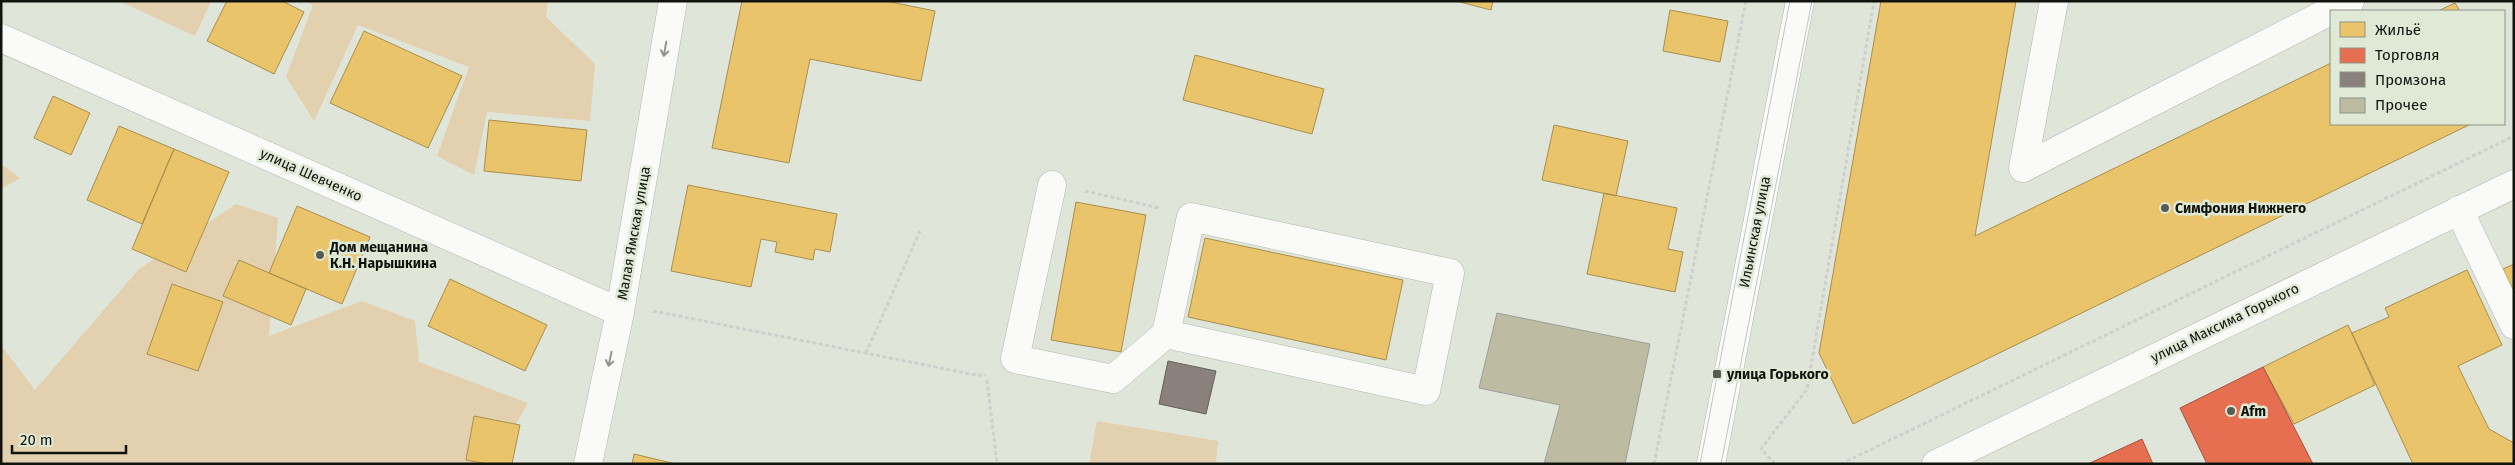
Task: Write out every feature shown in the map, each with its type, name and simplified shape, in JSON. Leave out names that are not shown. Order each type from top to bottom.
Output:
[{"type":"street","name":"Малая Ямская улица","points":[[588,464],[620,312],[673,1]]},
{"type":"street","name":"Ильинская улица","points":[[1712,464],[1800,1]]},
{"type":"street","points":[[2054,1],[2023,168],[2330,11]]},
{"type":"street","points":[[2332,10],[2350,1]]},
{"type":"street","name":"улица Шевченко","points":[[1,38],[620,312]]},
{"type":"street","points":[[1052,184],[1015,359],[1113,380],[1166,334],[1191,217],[1450,273],[1426,391],[1166,334]]},
{"type":"street","name":"улица Максима Горького","points":[[1936,464],[2514,184]]},
{"type":"street","points":[[2459,210],[2514,325]]},
{"type":"path","points":[[1654,464],[1746,1]]},
{"type":"path","points":[[1775,464],[1761,449],[1807,389],[1874,1]]},
{"type":"path","points":[[1842,464],[2514,136]]},
{"type":"path","points":[[1052,184],[1120,198],[1191,217]]},
{"type":"path","points":[[866,353],[920,231]]},
{"type":"path","points":[[650,310],[976,376],[999,374],[1015,359]]},
{"type":"path","points":[[986,375],[997,464]]},
{"type":"shaded area","points":[[119,1],[211,1],[195,36]]},
{"type":"shaded area","points":[[305,1],[548,1],[546,17],[595,64],[590,121],[487,112],[474,175],[437,156],[469,67],[358,25],[314,121],[286,77],[313,5]]},
{"type":"shaded area","points":[[1,164],[20,178],[1,189]]},
{"type":"shaded area","points":[[236,204],[278,218],[269,336],[362,301],[415,321],[419,362],[528,403],[493,464],[1,464],[1,345],[35,390],[139,269]]},
{"type":"shaded area","points":[[1097,421],[1218,441],[1216,463],[1089,464]]},
{"type":"building: Жильё","points":[[227,1],[282,1],[304,12],[274,74],[207,41]]},
{"type":"building: Жильё","points":[[742,1],[886,1],[935,11],[921,81],[810,59],[789,163],[712,148]]},
{"type":"building: Жильё","points":[[1456,1],[1493,1],[1491,10]]},
{"type":"building: Жильё","name":"Симфония Нижнего","points":[[1881,1],[2016,1],[1975,236],[2330,63],[2330,125],[2469,125],[1853,424],[1819,353]]},
{"type":"building: Жильё","points":[[2455,3],[2459,10],[2440,10]]},
{"type":"building: Жильё","points":[[1670,10],[1728,21],[1720,62],[1663,51]]},
{"type":"building: Жильё","points":[[364,31],[462,76],[428,148],[330,103]]},
{"type":"building: Жильё","points":[[1195,55],[1324,89],[1312,134],[1183,100]]},
{"type":"building: Жильё","points":[[53,96],[90,113],[71,155],[34,138]]},
{"type":"building: Жильё","points":[[489,120],[587,130],[581,181],[484,171]]},
{"type":"building: Жильё","points":[[1554,125],[1628,141],[1616,196],[1542,180]]},
{"type":"building: Жильё","points":[[119,126],[174,149],[142,224],[87,200]]},
{"type":"building: Жильё","points":[[174,149],[229,172],[186,272],[132,249]]},
{"type":"building: Жильё","points":[[688,185],[837,214],[830,252],[815,249],[813,260],[775,252],[777,242],[761,239],[751,287],[671,271]]},
{"type":"building: Жильё","points":[[1604,193],[1677,208],[1668,249],[1683,252],[1675,292],[1587,274]]},
{"type":"building: Жильё","points":[[1076,202],[1146,215],[1121,352],[1051,340]]},
{"type":"building: Жильё","name":"Дом мещанина К.Н. Нарышкина","points":[[297,206],[370,237],[342,304],[269,273]]},
{"type":"building: Жильё","points":[[1205,238],[1403,280],[1386,360],[1188,317]]},
{"type":"building: Жильё","points":[[239,260],[306,289],[291,325],[223,296]]},
{"type":"building: Жильё","points":[[2514,264],[2514,292],[2503,269]]},
{"type":"building: Жильё","points":[[2467,270],[2502,345],[2458,366],[2489,429],[2514,443],[2514,464],[2413,464],[2352,333],[2389,317],[2385,308]]},
{"type":"building: Жильё","points":[[450,279],[547,325],[525,371],[428,326]]},
{"type":"building: Жильё","points":[[172,284],[223,302],[198,371],[147,354]]},
{"type":"building: Жильё","points":[[2348,325],[2375,385],[2294,424],[2263,367]]},
{"type":"building: Жильё","points":[[474,416],[520,425],[512,464],[488,464],[466,460]]},
{"type":"building: Жильё","points":[[634,454],[676,464],[632,464]]},
{"type":"building: Торговля","points":[[2263,367],[2313,464],[2207,464],[2180,408]]},
{"type":"building: Торговля","points":[[2142,439],[2153,464],[2088,464]]},
{"type":"building: Промзона","points":[[1168,361],[1216,371],[1206,414],[1159,404]]},
{"type":"building: Прочее","points":[[1497,313],[1650,344],[1625,464],[1544,464],[1560,405],[1479,388]]},
{"type":"tram line","points":[[1700,464],[1790,1]]},
{"type":"tram line","points":[[1721,464],[1812,1]]},
{"type":"place","name":"Симфония Нижнего","points":[[2165,208]]},
{"type":"place","name":"Дом мещанина К.Н. Нарышкина","points":[[320,255]]},
{"type":"place","name":"улица Горького","points":[[1717,374]]},
{"type":"place","name":"Afm","points":[[2231,411]]}]
